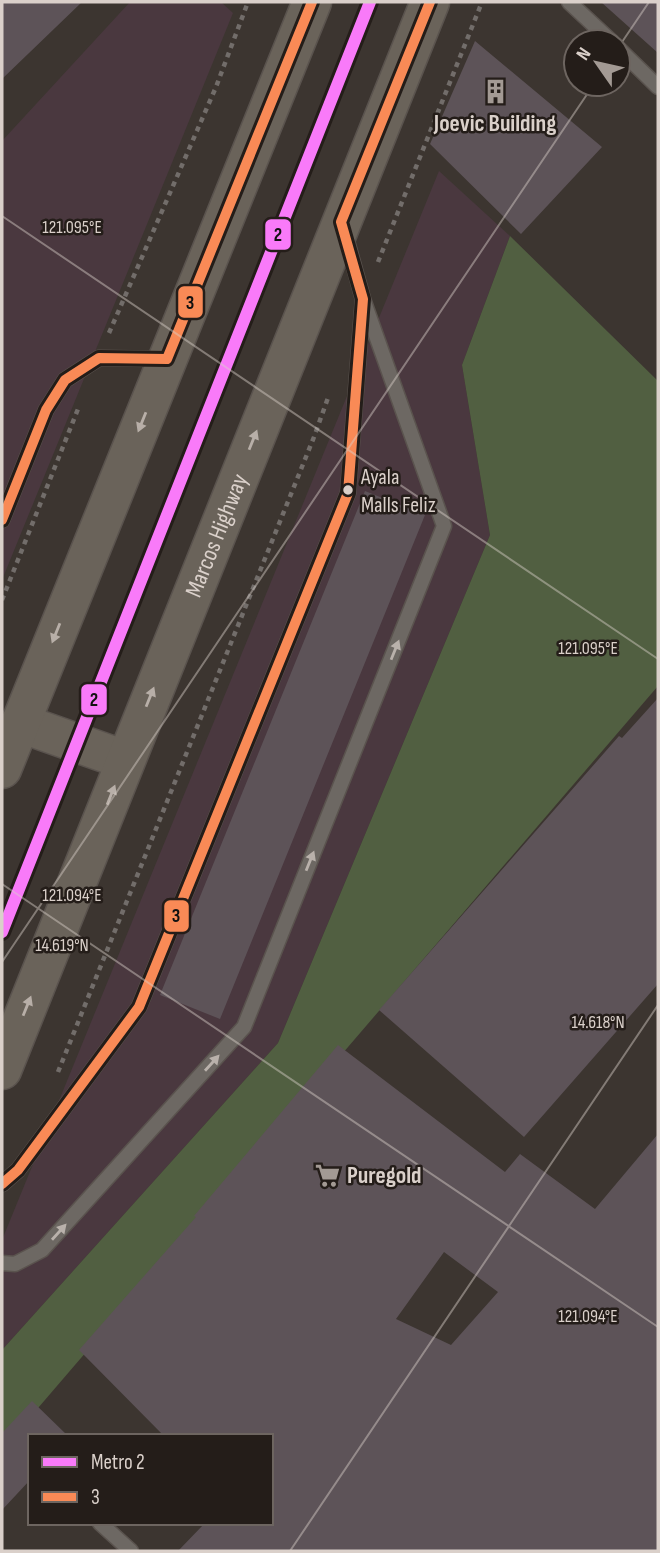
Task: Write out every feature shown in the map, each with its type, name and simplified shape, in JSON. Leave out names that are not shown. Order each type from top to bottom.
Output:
[{"type":"main road","points":[[2,769],[312,2]]},
{"type":"main road","name":"Marcos Highway","points":[[2,1070],[430,2]]},
{"type":"main road","points":[[20,723],[125,760]]},
{"type":"lane","points":[[569,2],[597,28]]},
{"type":"lane","points":[[632,62],[658,87]]},
{"type":"lane","points":[[2,1263],[15,1264],[42,1250],[244,1027],[444,526],[363,299],[341,222]]},
{"type":"lane","points":[[2,1184],[18,1170],[139,1007],[348,493],[363,299]]},
{"type":"lane","points":[[2,520],[46,410],[65,380],[99,358],[167,359]]},
{"type":"lane","points":[[102,1525],[131,1551]]},
{"type":"path","points":[[2,600],[99,358],[216,87],[248,2]]},
{"type":"path","points":[[363,299],[482,2]]},
{"type":"path","points":[[54,1080],[309,450],[332,387]]},
{"type":"shaded area","points":[[130,2],[221,2],[233,13],[2,580],[2,141]]},
{"type":"shaded area","points":[[439,171],[510,236],[462,365],[490,535],[278,1043],[2,1350],[2,1240]]},
{"type":"green space","points":[[510,236],[658,381],[658,686],[2,1450],[2,1350],[278,1043],[490,535],[462,365]]},
{"type":"building","points":[[2,2],[82,2],[2,79]]},
{"type":"building","points":[[601,2],[658,2],[658,53]]},
{"type":"building","name":"Joevic Building","points":[[475,41],[602,147],[521,234],[430,144]]},
{"type":"building","name":"Ayala Malls Feliz","points":[[365,491],[425,515],[220,1019],[160,995]]},
{"type":"building","points":[[658,698],[658,984],[524,1137],[379,1010],[619,736],[622,738]]},
{"type":"building","points":[[338,1045],[505,1172],[520,1154],[595,1209],[658,1134],[658,1551],[178,1551],[203,1525],[273,1525],[273,1434],[162,1434],[79,1350],[196,1217],[194,1216]],"holes":[[[444,1252],[498,1292],[451,1345],[396,1319]]]},
{"type":"building","points":[[32,1401],[66,1434],[28,1434],[28,1482],[2,1510],[2,1433]]},
{"type":"metro line","name":"2","points":[[2,932],[370,2]]},
{"type":"transit line","name":"3","points":[[2,520],[46,410],[65,380],[99,358],[167,359],[312,2]]},
{"type":"transit line","name":"3","points":[[2,1184],[18,1170],[139,1007],[348,493],[363,299],[341,222],[430,2]]},
{"type":"place","name":"Joevic Building","points":[[495,92]]},
{"type":"place","name":"Ayala Malls Feliz","points":[[348,490]]},
{"type":"place","name":"Puregold","points":[[327,1175]]}]
